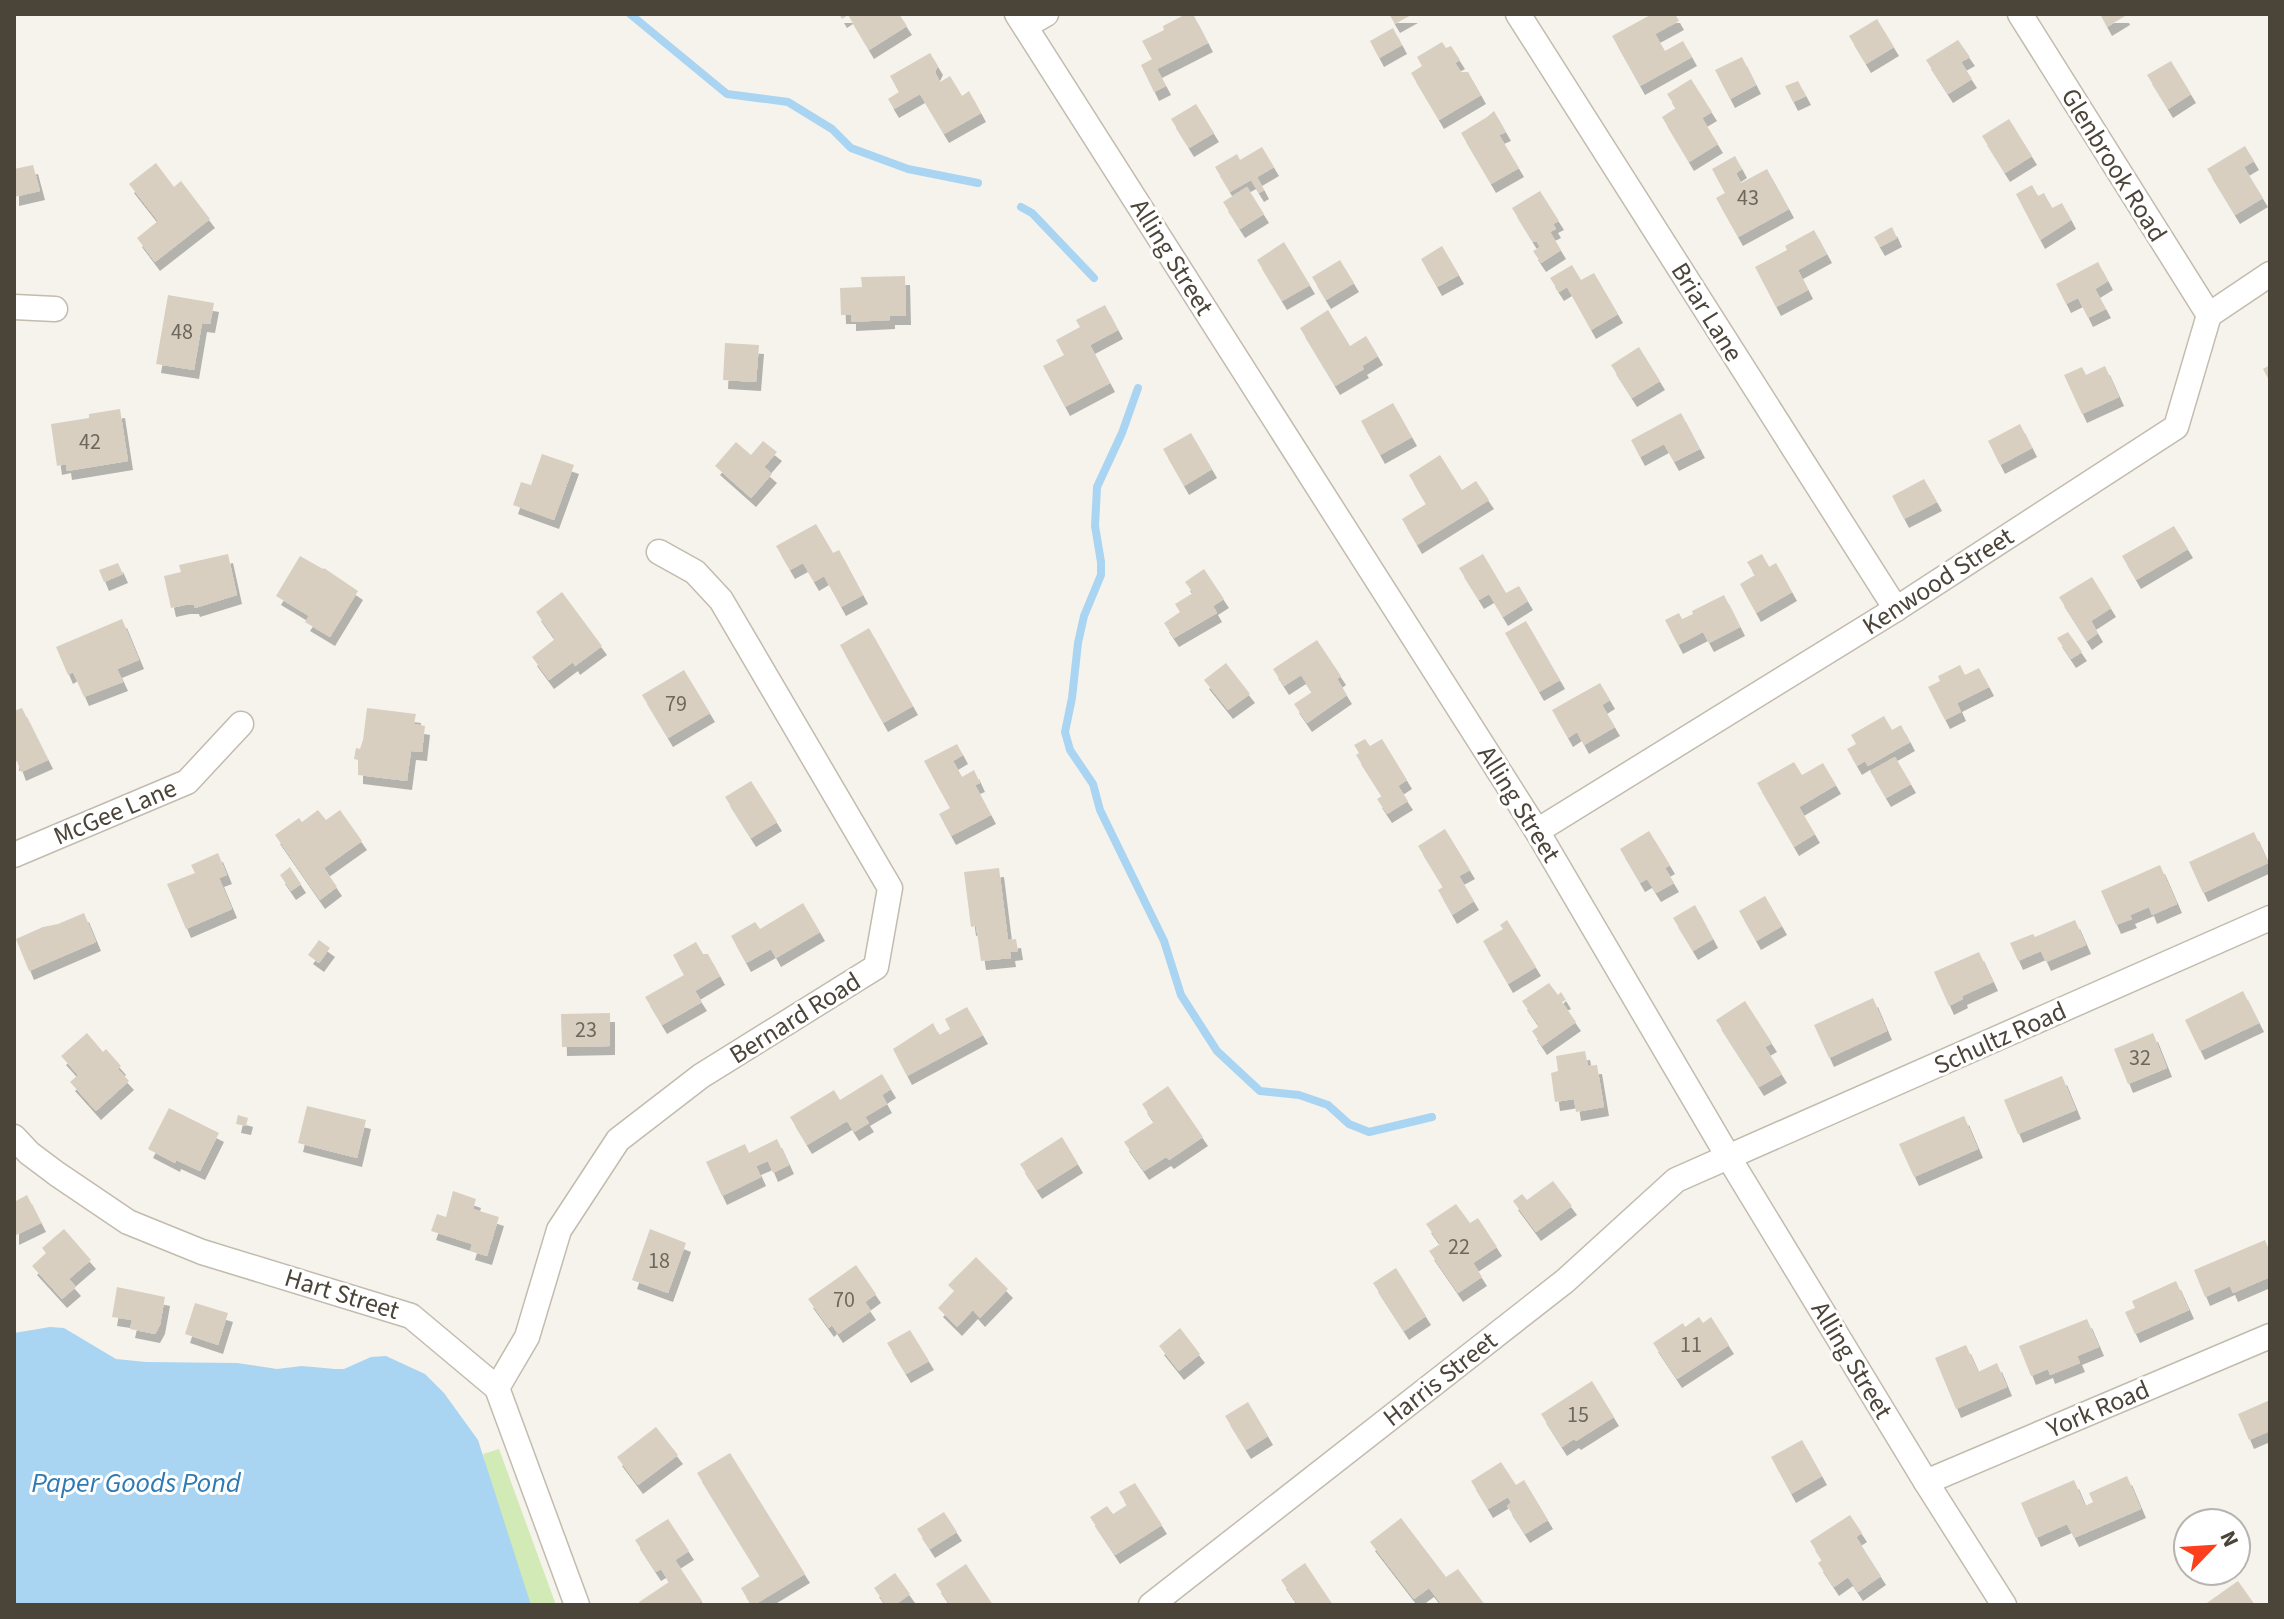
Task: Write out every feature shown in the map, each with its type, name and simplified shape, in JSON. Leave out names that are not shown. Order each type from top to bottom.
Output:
[{"type":"street","name":"Briar Lane","points":[[1518,14],[1896,609]]},
{"type":"street","name":"Glenbrook Road","points":[[2020,14],[2209,315]]},
{"type":"street","name":"Alling Street","points":[[1029,18],[1537,831],[1729,1158],[2004,1605]]},
{"type":"street","points":[[2209,315],[2270,274]]},
{"type":"street","points":[[14,307],[55,309]]},
{"type":"street","name":"Kenwood Street","points":[[1537,831],[1896,609],[2176,427],[2209,315]]},
{"type":"street","name":"Bernard Road","points":[[497,1388],[527,1337],[559,1230],[618,1140],[701,1076],[876,967],[890,888],[721,600],[695,572],[659,552]]},
{"type":"street","name":"McGee Lane","points":[[14,855],[187,782],[241,724]]},
{"type":"street","name":"Schultz Road","points":[[1729,1158],[2270,918]]},
{"type":"street","name":"Hart Street","points":[[14,1137],[57,1174],[128,1222],[202,1252],[411,1316],[497,1388],[577,1605]]},
{"type":"street","name":"Harris Street","points":[[1151,1605],[1565,1281],[1676,1180],[1729,1158]]},
{"type":"street","name":"York Road","points":[[1926,1482],[2270,1336]]},
{"type":"green space","points":[[499,1449],[556,1605],[520,1605],[483,1454]]},
{"type":"water","name":"Paper Goods Pond","points":[[64,1328],[116,1359],[237,1363],[277,1369],[302,1366],[344,1369],[371,1357],[386,1356],[425,1374],[444,1393],[478,1440],[531,1605],[14,1605],[14,1333]]},
{"type":"building","points":[[839,14],[899,14],[907,26],[869,50],[848,15],[842,19]]},
{"type":"building","points":[[1186,14],[1193,14],[1208,43],[1157,69],[1166,86],[1154,92],[1141,65],[1152,59],[1142,41]]},
{"type":"building","points":[[1389,14],[1413,14],[1395,24]]},
{"type":"building","points":[[1652,14],[1675,14],[1679,21],[1655,34],[1665,51],[1683,41],[1692,57],[1640,86],[1612,36]]},
{"type":"building","points":[[2100,14],[2124,14],[2125,16],[2107,27]]},
{"type":"building","points":[[1877,19],[1894,47],[1866,64],[1849,36]]},
{"type":"building","points":[[1393,28],[1402,45],[1379,58],[1370,41]]},
{"type":"building","points":[[1958,40],[1970,57],[1961,62],[1972,79],[1948,94],[1926,60]]},
{"type":"building","points":[[1442,42],[1446,48],[1451,46],[1460,60],[1455,63],[1461,72],[1468,72],[1481,95],[1439,120],[1411,73],[1422,66],[1417,57]]},
{"type":"building","points":[[930,53],[938,66],[935,72],[940,82],[950,76],[962,96],[969,91],[981,113],[944,134],[920,94],[894,109],[888,99],[899,92],[890,76]]},
{"type":"building","points":[[1742,57],[1756,85],[1730,99],[1715,70]]},
{"type":"building","points":[[2171,61],[2191,94],[2168,109],[2147,75]]},
{"type":"building","points":[[1691,79],[1712,112],[1702,118],[1718,144],[1689,162],[1662,117],[1676,108],[1667,94]]},
{"type":"building","points":[[1798,81],[1806,96],[1793,102],[1785,86]]},
{"type":"building","points":[[1196,104],[1214,133],[1189,148],[1171,119]]},
{"type":"building","points":[[1494,111],[1506,132],[1499,135],[1519,168],[1491,184],[1461,133]]},
{"type":"building","points":[[2009,119],[2032,156],[2005,173],[1982,136]]},
{"type":"building","points":[[2245,146],[2254,161],[2244,167],[2263,198],[2235,215],[2207,169]]},
{"type":"building","points":[[1262,147],[1274,167],[1257,177],[1264,190],[1259,193],[1251,180],[1230,192],[1215,167],[1237,154],[1240,160]]},
{"type":"building","points":[[1735,156],[1742,169],[1736,173],[1741,183],[1767,169],[1789,209],[1738,237],[1716,198],[1725,193],[1712,169]]},
{"type":"building","points":[[156,163],[174,187],[181,181],[210,219],[155,262],[137,238],[158,221],[129,184]]},
{"type":"building","points":[[33,165],[40,191],[14,197],[14,169]]},
{"type":"building","points":[[2032,185],[2038,196],[2044,193],[2052,208],[2062,203],[2071,220],[2040,240],[2016,194]]},
{"type":"building","points":[[1247,187],[1264,214],[1240,229],[1223,202]]},
{"type":"building","points":[[1540,191],[1559,221],[1553,224],[1556,229],[1550,232],[1561,250],[1541,263],[1533,251],[1540,247],[1533,242],[1512,208]]},
{"type":"building","points":[[1892,227],[1897,238],[1880,247],[1874,237]]},
{"type":"building","points":[[1814,230],[1827,254],[1798,270],[1808,290],[1776,307],[1755,267],[1787,250],[1785,246]]},
{"type":"building","points":[[1284,242],[1310,285],[1282,301],[1257,260]]},
{"type":"building","points":[[1442,246],[1459,275],[1437,287],[1421,259]]},
{"type":"building","points":[[1340,260],[1354,283],[1326,300],[1312,277]]},
{"type":"building","points":[[2098,262],[2108,281],[2095,289],[2106,309],[2088,318],[2078,298],[2066,304],[2056,284]]},
{"type":"building","points":[[1572,265],[1581,280],[1594,273],[1618,314],[1591,330],[1567,287],[1559,292],[1550,278]]},
{"type":"building","points":[[905,276],[906,316],[851,322],[851,315],[841,315],[840,288],[862,287],[861,277]]},
{"type":"building","points":[[168,295],[214,303],[210,324],[202,323],[194,370],[156,364]]},
{"type":"building","points":[[1105,305],[1118,330],[1090,345],[1110,383],[1065,407],[1043,366],[1064,355],[1056,340],[1080,327],[1076,320]]},
{"type":"building","points":[[1328,310],[1350,346],[1366,336],[1378,356],[1362,366],[1364,369],[1335,386],[1300,328]]},
{"type":"building","points":[[725,343],[759,345],[756,382],[723,380]]},
{"type":"building","points":[[1639,347],[1660,381],[1632,398],[1611,365]]},
{"type":"building","points":[[2270,365],[2270,382],[2263,369]]},
{"type":"building","points":[[2105,366],[2119,397],[2082,414],[2064,375],[2082,367],[2086,375]]},
{"type":"building","points":[[1393,403],[1412,437],[1380,455],[1361,421]]},
{"type":"building","points":[[120,409],[128,461],[67,471],[66,464],[57,466],[51,424]]},
{"type":"building","points":[[1681,413],[1700,449],[1674,462],[1664,444],[1640,457],[1631,440]]},
{"type":"building","points":[[2020,424],[2032,448],[2000,465],[1988,441]]},
{"type":"building","points":[[1191,433],[1212,469],[1184,486],[1163,449]]},
{"type":"building","points":[[763,441],[777,452],[764,467],[772,474],[751,498],[715,466],[736,442],[751,455]]},
{"type":"building","points":[[542,454],[574,465],[554,520],[513,505],[521,482],[531,485]]},
{"type":"building","points":[[1440,455],[1462,490],[1476,481],[1489,500],[1417,545],[1402,519],[1426,504],[1409,475]]},
{"type":"building","points":[[1924,479],[1937,502],[1904,519],[1892,496]]},
{"type":"building","points":[[816,524],[833,553],[839,550],[863,595],[841,607],[824,576],[814,582],[803,563],[790,570],[776,546]]},
{"type":"building","points":[[2174,526],[2188,549],[2136,580],[2122,556]]},
{"type":"building","points":[[228,554],[237,595],[195,608],[194,605],[185,605],[171,608],[164,576],[181,572],[179,565]]},
{"type":"building","points":[[1483,554],[1506,593],[1519,586],[1528,601],[1503,617],[1489,594],[1479,600],[1459,568]]},
{"type":"building","points":[[1762,554],[1769,567],[1776,563],[1792,592],[1756,613],[1740,584],[1755,575],[1747,562]]},
{"type":"building","points":[[300,556],[358,591],[330,637],[305,622],[309,616],[276,596]]},
{"type":"building","points":[[118,563],[123,574],[104,582],[99,570]]},
{"type":"building","points":[[1204,569],[1224,599],[1213,606],[1217,613],[1174,638],[1164,623],[1180,612],[1175,604],[1193,593],[1185,582]]},
{"type":"building","points":[[2092,577],[2111,608],[2091,621],[2098,633],[2087,641],[2059,597]]},
{"type":"building","points":[[562,592],[602,646],[549,680],[532,657],[555,639],[536,612]]},
{"type":"building","points":[[1724,595],[1740,627],[1709,643],[1703,632],[1678,645],[1665,620],[1679,613],[1682,619]]},
{"type":"building","points":[[122,619],[139,660],[117,669],[123,682],[84,697],[73,672],[68,675],[56,647]]},
{"type":"building","points":[[1526,621],[1560,680],[1539,692],[1505,633]]},
{"type":"building","points":[[869,628],[913,706],[883,723],[840,645]]},
{"type":"building","points":[[2068,632],[2082,652],[2071,659],[2057,638]]},
{"type":"building","points":[[1317,640],[1341,676],[1337,679],[1347,695],[1307,723],[1294,704],[1312,692],[1301,675],[1284,686],[1273,669]]},
{"type":"building","points":[[1226,663],[1250,694],[1228,710],[1204,680]]},
{"type":"building","points":[[1960,665],[1965,675],[1979,668],[1989,687],[1957,703],[1961,712],[1945,720],[1928,687],[1940,681],[1938,676]]},
{"type":"building","points":[[684,670],[710,713],[668,738],[642,695]]},
{"type":"building","points":[[1600,683],[1610,700],[1602,705],[1615,727],[1584,745],[1577,732],[1568,738],[1552,710]]},
{"type":"building","points":[[22,708],[48,760],[21,772],[17,761],[14,762],[14,711]]},
{"type":"building","points":[[367,708],[416,714],[414,724],[425,726],[422,752],[411,751],[407,781],[358,775],[358,760],[354,759],[356,748],[360,749],[363,740]]},
{"type":"building","points":[[1884,716],[1892,730],[1901,725],[1910,742],[1868,766],[1865,761],[1857,766],[1847,749],[1856,744],[1851,735]]},
{"type":"building","points":[[1365,739],[1370,746],[1382,739],[1407,780],[1398,786],[1408,801],[1387,814],[1377,799],[1382,796],[1356,755],[1359,753],[1354,745]]},
{"type":"building","points":[[957,744],[963,755],[953,761],[962,777],[974,770],[980,783],[975,785],[991,815],[951,836],[939,814],[950,808],[924,761]]},
{"type":"building","points":[[1895,757],[1911,784],[1886,798],[1870,771]]},
{"type":"building","points":[[1794,762],[1802,775],[1823,763],[1836,785],[1799,807],[1815,834],[1794,847],[1757,783]]},
{"type":"building","points":[[751,781],[777,822],[751,838],[725,797]]},
{"type":"building","points":[[318,810],[326,820],[340,810],[362,841],[324,868],[337,887],[320,900],[275,835],[299,818],[302,822]]},
{"type":"building","points":[[1445,829],[1470,870],[1459,876],[1474,901],[1452,915],[1438,890],[1443,887],[1418,846]]},
{"type":"building","points":[[1649,831],[1670,865],[1665,868],[1674,883],[1656,893],[1647,879],[1640,883],[1620,849]]},
{"type":"building","points":[[2254,832],[2268,863],[2203,893],[2189,862]]},
{"type":"building","points":[[218,853],[227,875],[219,878],[232,909],[186,929],[167,884],[195,873],[191,865]]},
{"type":"building","points":[[2160,865],[2177,904],[2152,915],[2149,907],[2116,925],[2101,891]]},
{"type":"building","points":[[290,867],[301,884],[291,891],[280,875]]},
{"type":"building","points":[[999,868],[1008,940],[1016,939],[1018,951],[1010,952],[1011,958],[981,961],[976,926],[971,927],[964,872]]},
{"type":"building","points":[[1765,896],[1782,926],[1756,941],[1739,911]]},
{"type":"building","points":[[803,903],[820,932],[776,958],[771,949],[746,963],[731,936],[755,922],[760,929]]},
{"type":"building","points":[[1695,905],[1713,939],[1693,951],[1673,918]]},
{"type":"building","points":[[84,913],[96,942],[29,971],[16,939]]},
{"type":"building","points":[[1507,920],[1536,967],[1508,984],[1483,941],[1503,929],[1500,925]]},
{"type":"building","points":[[2075,920],[2086,945],[2046,962],[2041,951],[2018,961],[2010,943],[2033,934],[2035,937]]},
{"type":"building","points":[[319,940],[330,948],[319,963],[308,955]]},
{"type":"building","points":[[696,942],[703,954],[708,954],[720,976],[695,991],[702,1002],[662,1025],[645,997],[684,975],[673,955]]},
{"type":"building","points":[[1979,952],[1993,982],[1962,996],[1963,999],[1949,1006],[1934,972]]},
{"type":"building","points":[[1549,983],[1558,995],[1561,992],[1566,1000],[1562,1002],[1576,1022],[1542,1046],[1532,1031],[1539,1026],[1522,1001]]},
{"type":"building","points":[[2243,991],[2259,1023],[2200,1051],[2185,1020]]},
{"type":"building","points":[[1873,998],[1887,1031],[1829,1058],[1814,1025]]},
{"type":"building","points":[[1745,1001],[1772,1043],[1765,1047],[1782,1074],[1759,1087],[1716,1020]]},
{"type":"building","points":[[967,1007],[983,1035],[907,1076],[893,1049],[933,1023],[939,1035],[950,1029],[945,1019]]},
{"type":"building","points":[[610,1013],[610,1046],[562,1047],[561,1014]]},
{"type":"building","points":[[87,1033],[103,1052],[106,1049],[121,1066],[118,1069],[129,1081],[96,1111],[70,1082],[78,1075],[61,1056]]},
{"type":"building","points":[[2153,1033],[2167,1068],[2128,1084],[2114,1049]]},
{"type":"building","points":[[1585,1051],[1588,1066],[1597,1065],[1604,1107],[1576,1112],[1574,1099],[1555,1102],[1551,1073],[1558,1071],[1556,1056]]},
{"type":"building","points":[[882,1074],[891,1089],[882,1095],[887,1104],[865,1117],[869,1123],[854,1132],[847,1121],[807,1145],[790,1117],[834,1090],[840,1100]]},
{"type":"building","points":[[2062,1076],[2076,1110],[2018,1134],[2004,1100]]},
{"type":"building","points":[[1168,1086],[1203,1137],[1169,1160],[1166,1157],[1144,1171],[1124,1142],[1154,1122],[1142,1104]]},
{"type":"building","points":[[307,1106],[366,1120],[357,1158],[298,1143]]},
{"type":"building","points":[[169,1108],[219,1133],[200,1171],[148,1149]]},
{"type":"building","points":[[238,1115],[248,1118],[246,1126],[236,1124]]},
{"type":"building","points":[[1964,1116],[1978,1149],[1914,1177],[1899,1144]]},
{"type":"building","points":[[1062,1137],[1078,1164],[1037,1190],[1020,1164]]},
{"type":"building","points":[[777,1139],[789,1165],[773,1173],[768,1161],[756,1166],[761,1177],[722,1196],[706,1162],[745,1144],[749,1153]]},
{"type":"building","points":[[1553,1181],[1572,1206],[1536,1232],[1513,1201],[1522,1194],[1527,1200]]},
{"type":"building","points":[[453,1191],[476,1199],[473,1209],[499,1217],[487,1256],[470,1251],[472,1244],[431,1231],[437,1214],[446,1217]]},
{"type":"building","points":[[27,1195],[41,1223],[14,1236],[14,1202]]},
{"type":"building","points":[[1456,1204],[1470,1223],[1478,1218],[1497,1247],[1473,1263],[1482,1277],[1458,1293],[1429,1251],[1440,1244],[1426,1224]]},
{"type":"building","points":[[64,1229],[91,1260],[69,1279],[76,1287],[62,1299],[32,1266],[46,1253],[42,1248]]},
{"type":"building","points":[[650,1229],[686,1243],[668,1293],[632,1280]]},
{"type":"building","points":[[2265,1240],[2270,1252],[2270,1277],[2233,1293],[2230,1286],[2205,1297],[2194,1270]]},
{"type":"building","points":[[976,1257],[1008,1289],[980,1318],[973,1310],[957,1327],[938,1308],[954,1291],[948,1285]]},
{"type":"building","points":[[856,1265],[876,1294],[865,1302],[871,1311],[838,1334],[832,1325],[829,1328],[808,1299]]},
{"type":"building","points":[[1396,1268],[1426,1316],[1404,1331],[1373,1283]]},
{"type":"building","points":[[2176,1281],[2189,1310],[2135,1334],[2125,1312],[2135,1308],[2132,1301]]},
{"type":"building","points":[[117,1287],[165,1297],[160,1325],[155,1334],[130,1329],[132,1320],[112,1317]]},
{"type":"building","points":[[195,1303],[228,1313],[218,1345],[185,1334]]},
{"type":"building","points":[[1699,1317],[1703,1323],[1711,1317],[1729,1345],[1677,1379],[1653,1343],[1683,1323],[1685,1327]]},
{"type":"building","points":[[2087,1319],[2099,1347],[2077,1356],[2080,1363],[2050,1375],[2048,1369],[2031,1376],[2019,1346]]},
{"type":"building","points":[[1180,1328],[1200,1354],[1179,1371],[1159,1346]]},
{"type":"building","points":[[910,1330],[929,1361],[906,1374],[887,1343]]},
{"type":"building","points":[[1966,1345],[1978,1372],[1997,1363],[2007,1387],[1956,1409],[1935,1358]]},
{"type":"building","points":[[1592,1381],[1614,1417],[1562,1447],[1541,1414]]},
{"type":"building","points":[[2270,1400],[2270,1431],[2249,1440],[2238,1414]]},
{"type":"building","points":[[1248,1402],[1268,1436],[1246,1450],[1225,1416]]},
{"type":"building","points":[[656,1427],[678,1455],[638,1485],[617,1457]]},
{"type":"building","points":[[1802,1440],[1822,1476],[1791,1494],[1771,1457]]},
{"type":"building","points":[[730,1453],[805,1574],[754,1605],[741,1588],[760,1576],[697,1473]]},
{"type":"building","points":[[1501,1462],[1516,1485],[1524,1480],[1548,1520],[1525,1534],[1507,1506],[1511,1503],[1508,1497],[1488,1509],[1471,1481]]},
{"type":"building","points":[[2127,1476],[2141,1509],[2074,1538],[2067,1524],[2036,1538],[2021,1503],[2074,1480],[2085,1506],[2093,1502],[2089,1493]]},
{"type":"building","points":[[1135,1483],[1162,1525],[1115,1555],[1090,1517],[1107,1506],[1113,1514],[1127,1505],[1119,1492]]},
{"type":"building","points":[[944,1512],[957,1532],[930,1549],[917,1529]]},
{"type":"building","points":[[1850,1515],[1862,1533],[1856,1537],[1881,1576],[1858,1592],[1848,1577],[1834,1587],[1818,1563],[1822,1560],[1810,1541]]},
{"type":"building","points":[[1401,1518],[1446,1577],[1458,1569],[1485,1605],[1442,1605],[1429,1588],[1414,1599],[1370,1542]]},
{"type":"building","points":[[668,1519],[689,1551],[675,1560],[702,1601],[695,1605],[641,1605],[639,1602],[669,1582],[661,1569],[656,1572],[635,1540]]},
{"type":"building","points":[[1305,1563],[1333,1605],[1298,1605],[1281,1580]]},
{"type":"building","points":[[966,1564],[993,1605],[950,1605],[936,1584]]},
{"type":"building","points":[[895,1573],[910,1594],[895,1605],[886,1605],[874,1588]]},
{"type":"building","points":[[2230,1587],[2242,1587],[2255,1605],[2204,1605]]},
{"type":"waterway","points":[[630,14],[727,94],[788,102],[832,129],[851,148],[908,169],[978,183]]},
{"type":"waterway","points":[[1021,207],[1032,213],[1094,278]]},
{"type":"waterway","points":[[1138,388],[1122,433],[1097,487],[1095,526],[1101,575],[1084,616],[1078,643],[1065,732],[1070,750],[1093,784],[1100,810],[1164,941],[1181,995],[1217,1051],[1260,1091],[1299,1095],[1328,1105],[1349,1124],[1369,1132],[1432,1117]]}]
